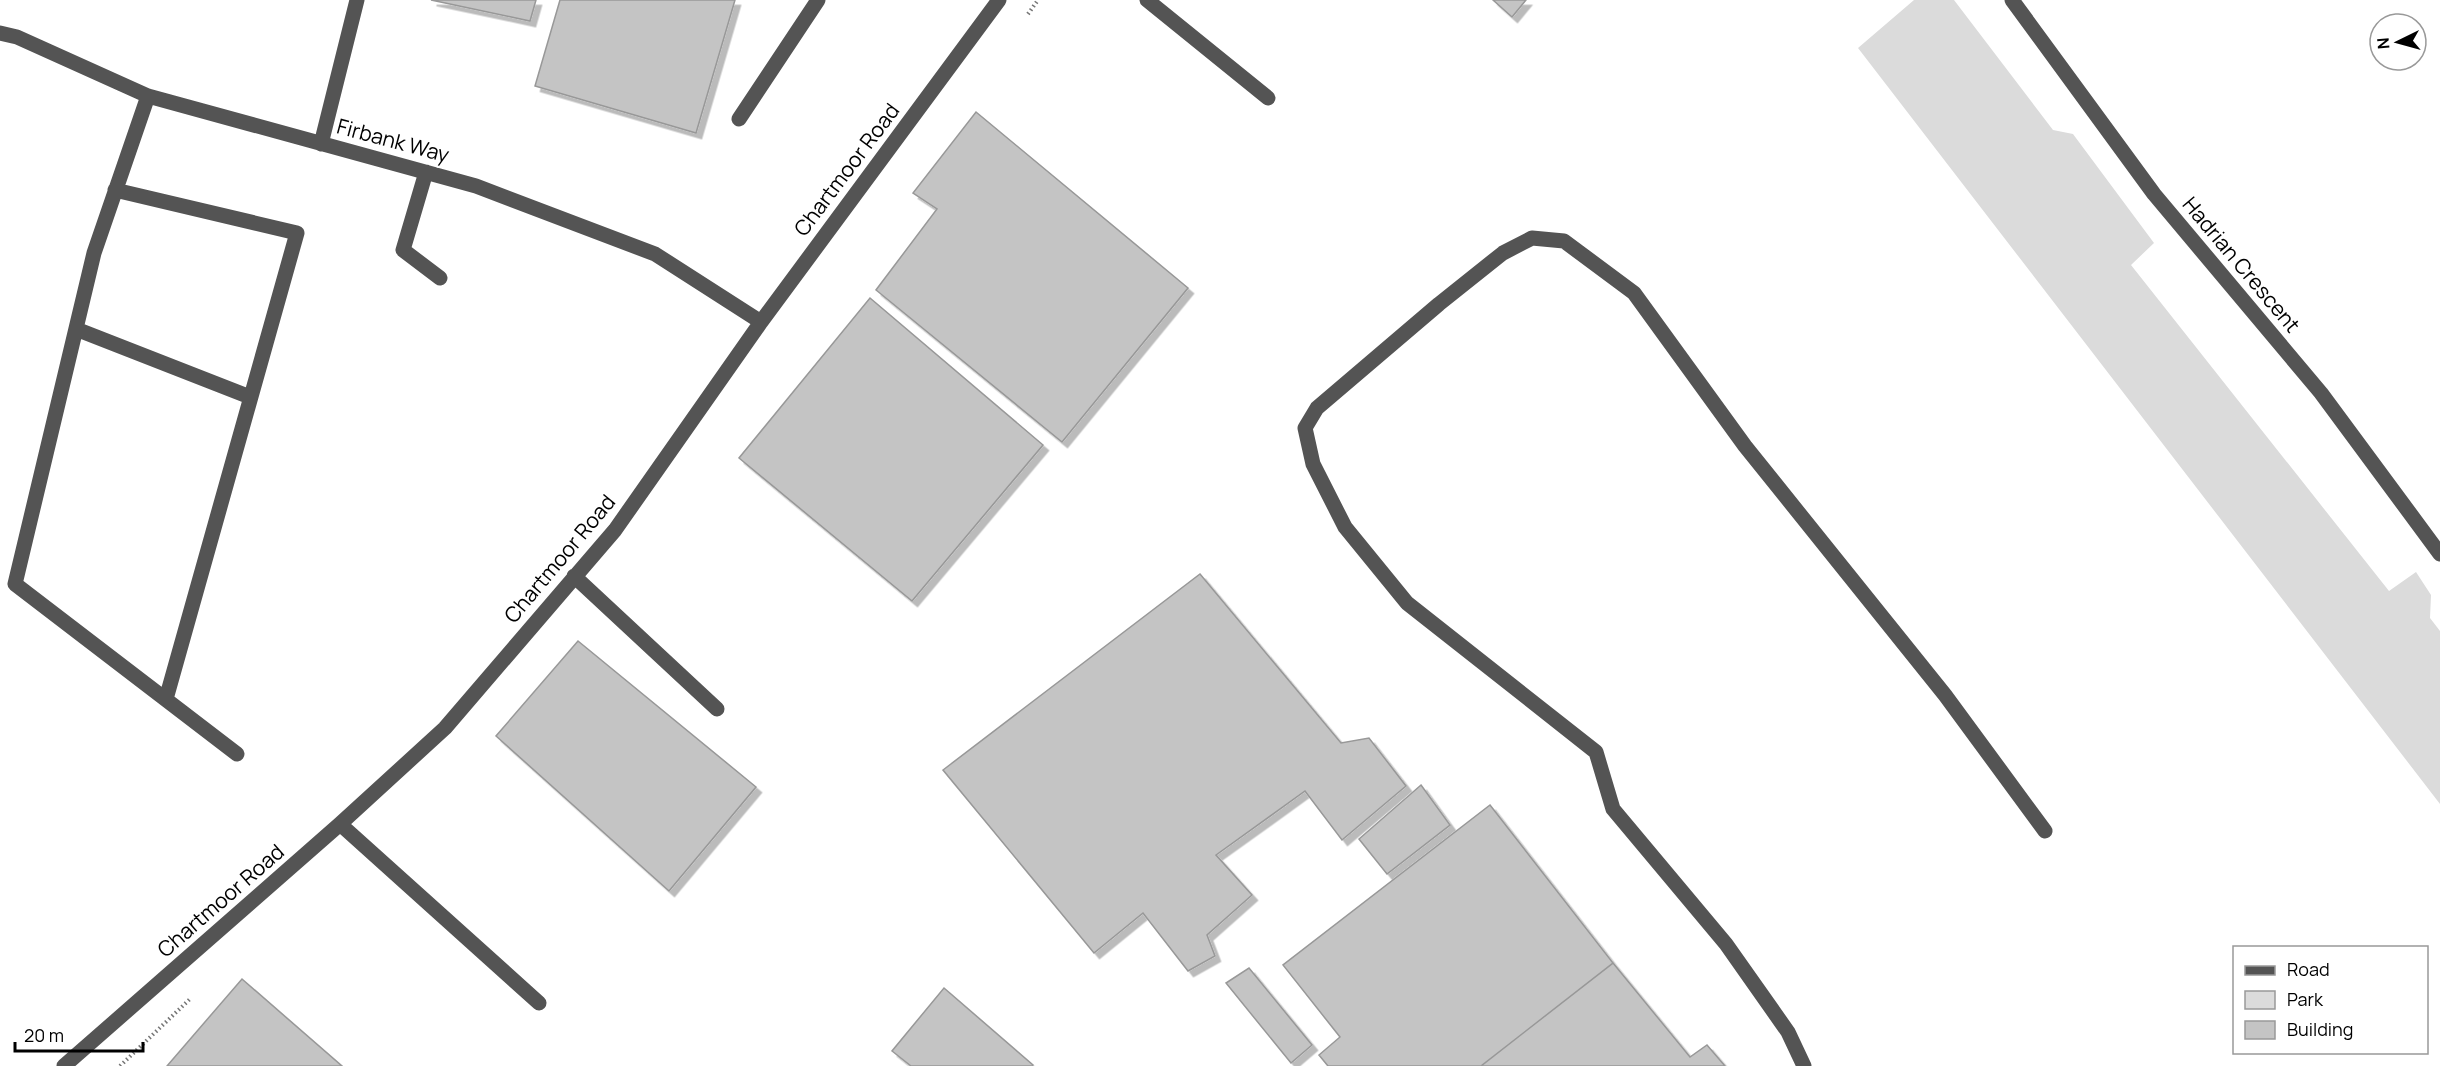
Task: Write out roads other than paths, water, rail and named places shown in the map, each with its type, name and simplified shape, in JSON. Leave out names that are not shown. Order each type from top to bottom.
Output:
[{"type":"street","points":[[321,144],[357,0]]},
{"type":"street","points":[[739,119],[818,0]]},
{"type":"street","name":"Chartmoor Road","points":[[64,1066],[340,824],[445,728],[615,530],[761,322],[999,0]]},
{"type":"street","points":[[1147,0],[1268,98]]},
{"type":"street","name":"Hadrian Crescent","points":[[2013,0],[2154,194],[2321,393],[2440,554]]},
{"type":"street","name":"Firbank Way","points":[[0,33],[17,37],[148,96],[476,186],[655,254],[761,322]]},
{"type":"street","points":[[148,96],[94,253],[15,584],[237,754]]},
{"type":"street","points":[[426,172],[403,250],[440,278]]},
{"type":"street","points":[[116,190],[297,233],[166,699]]},
{"type":"street","points":[[1804,1066],[1788,1032],[1726,944],[1613,809],[1596,752],[1407,603],[1345,527],[1313,464],[1305,428],[1317,408],[1439,304],[1503,254],[1532,238],[1564,241],[1634,293],[1745,446],[1945,695],[2045,831]]},
{"type":"street","points":[[76,329],[250,397]]},
{"type":"street","points":[[574,576],[717,709]]},
{"type":"street","points":[[340,824],[539,1003]]}]
